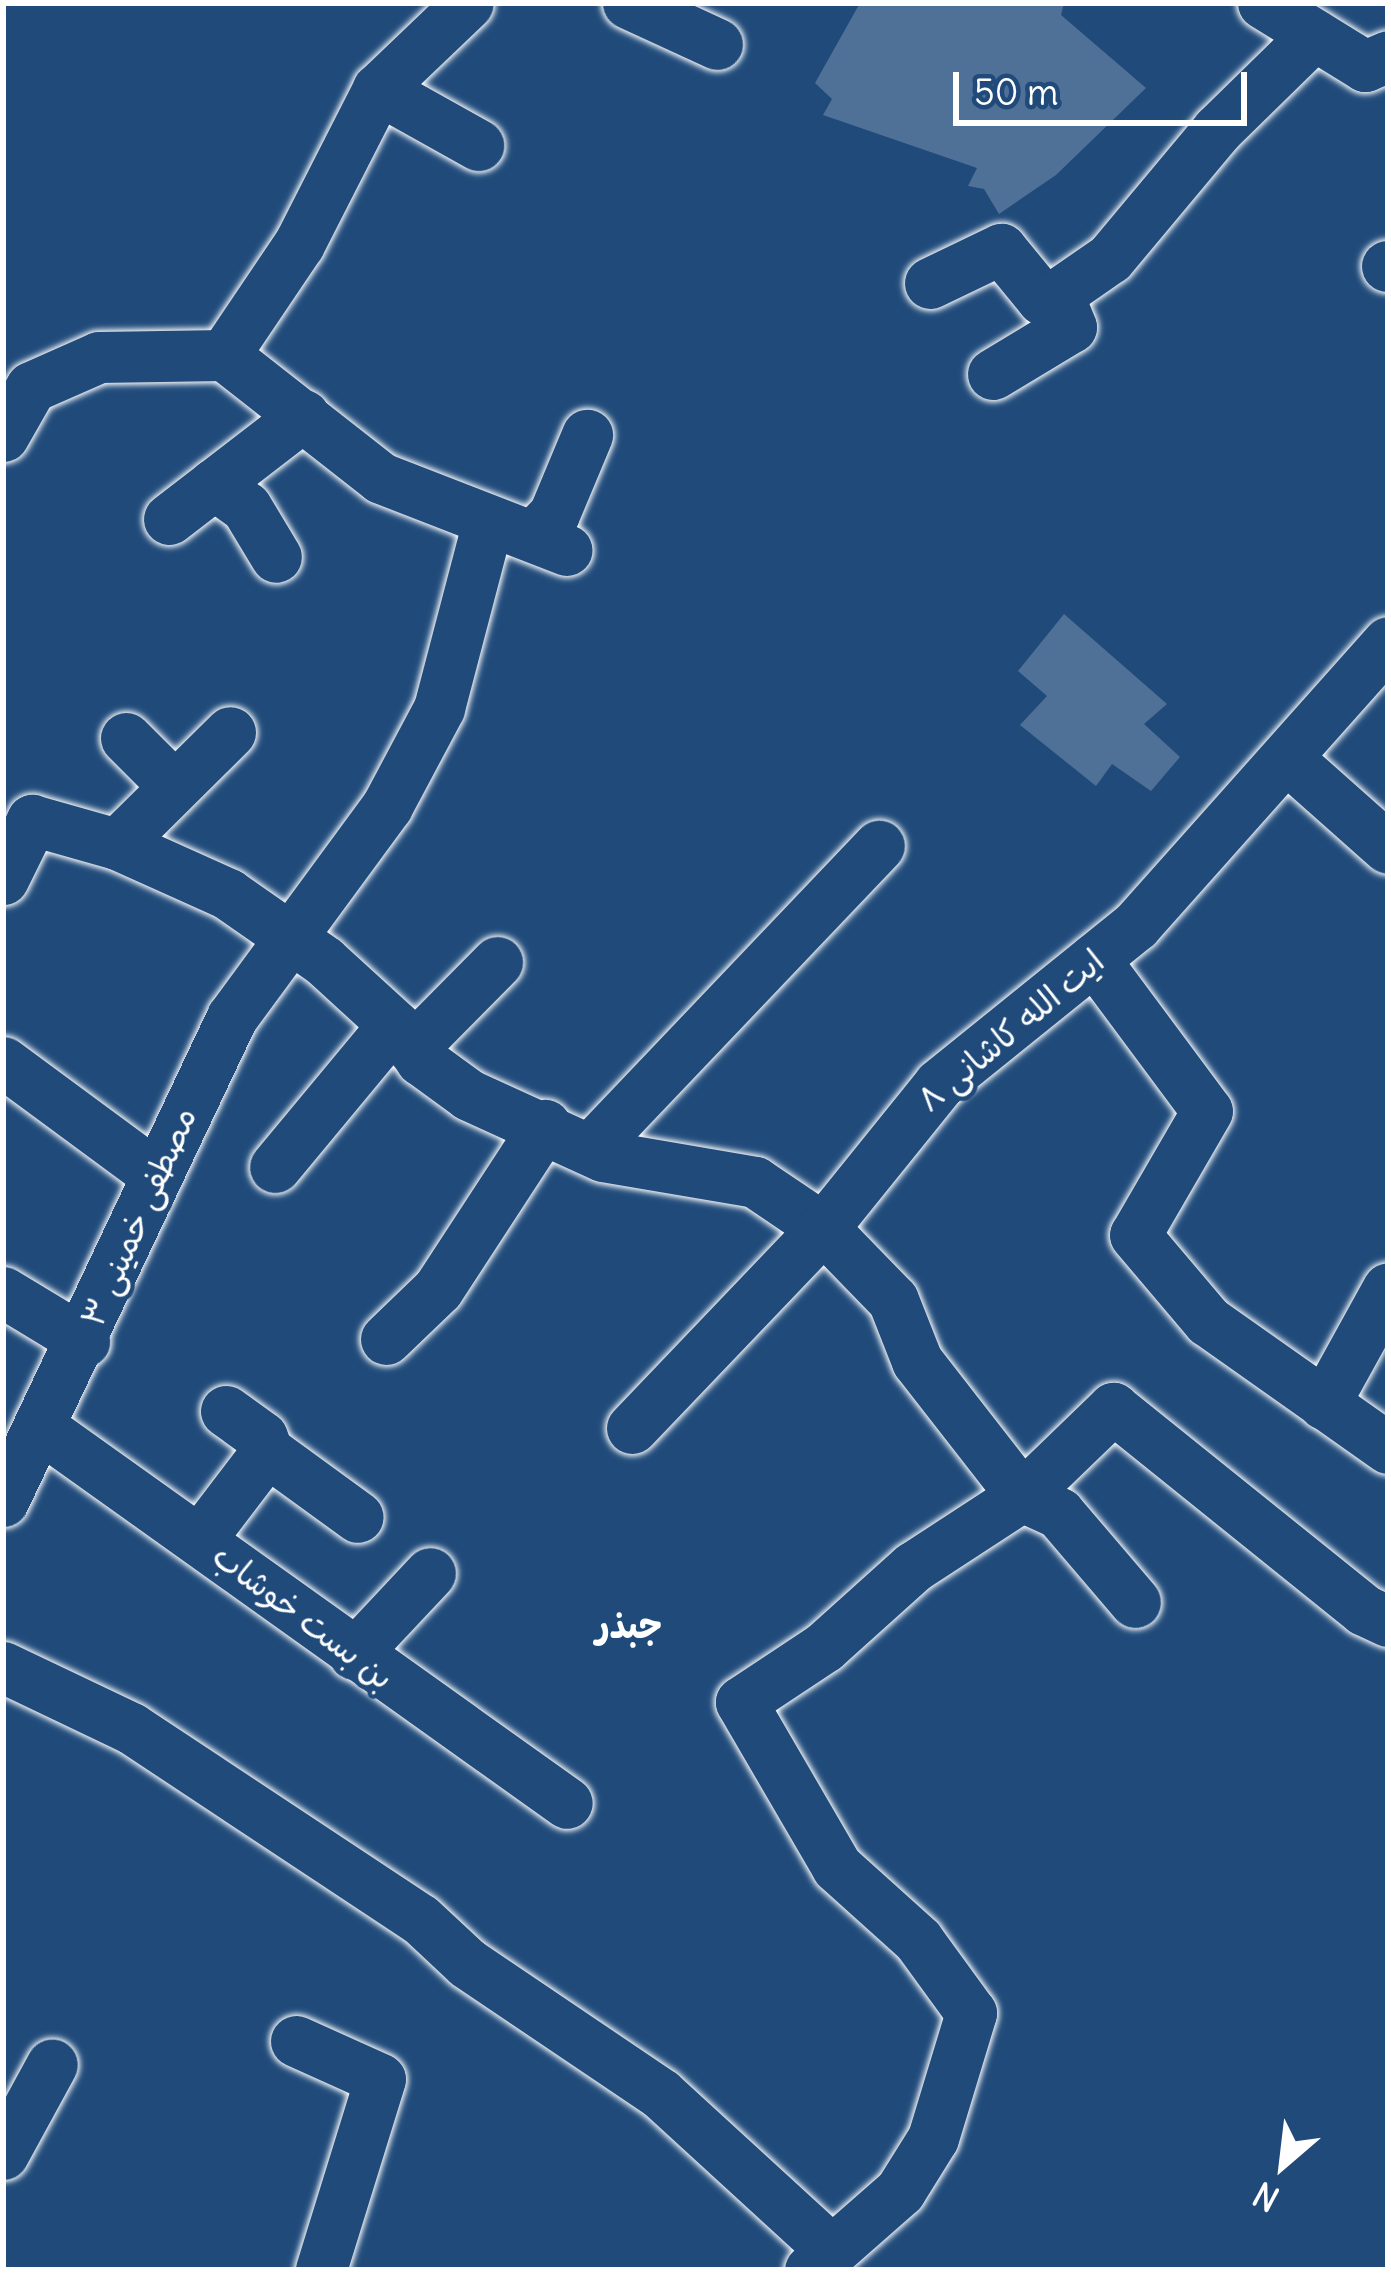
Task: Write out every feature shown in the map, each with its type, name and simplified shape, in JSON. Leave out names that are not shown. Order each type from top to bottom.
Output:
[{"type":"street","points":[[224,355],[299,244],[378,89],[468,3]]},
{"type":"street","points":[[628,3],[717,44]]},
{"type":"street","points":[[1263,3],[1365,66],[1388,56]]},
{"type":"street","points":[[930,284],[1001,249],[1042,299],[1058,294],[1110,258],[1217,130],[1314,35]]},
{"type":"street","points":[[378,89],[478,145]]},
{"type":"street","points":[[993,374],[1071,327],[1058,294]]},
{"type":"street","points":[[3,436],[31,387],[99,357],[224,355],[381,478],[530,536]]},
{"type":"street","points":[[169,519],[304,415]]},
{"type":"street","name":"مصطفی خمینی ۳","points":[[6,1489],[84,1341],[155,1174],[232,1017],[386,806],[530,536],[554,514],[587,435]]},
{"type":"street","points":[[214,484],[246,507],[276,556]]},
{"type":"street","name":"ایت الله کاشانی ۸","points":[[632,1428],[823,1228],[939,1084],[1094,959],[1289,760],[1388,642]]},
{"type":"street","points":[[117,844],[230,732]]},
{"type":"street","points":[[126,738],[173,785]]},
{"type":"street","points":[[1289,760],[1388,848]]},
{"type":"street","points":[[3,879],[14,824],[32,820],[117,844],[228,895],[286,938],[470,1095],[590,1149],[652,1167],[686,1166],[755,1182],[823,1228],[893,1300],[916,1361],[1022,1496],[1059,1513],[1135,1602]]},
{"type":"street","points":[[590,1149],[879,846]]},
{"type":"street","points":[[1094,959],[1207,1111],[1135,1235],[1208,1321],[1388,1448]]},
{"type":"street","points":[[275,1167],[403,1036],[497,962]]},
{"type":"street","points":[[3,1062],[155,1174]]},
{"type":"street","points":[[386,1339],[438,1288],[545,1125]]},
{"type":"street","points":[[1324,1404],[1388,1288]]},
{"type":"street","points":[[3,1292],[84,1341]]},
{"type":"street","points":[[3,1667],[131,1728],[420,1919],[467,1963],[662,2093],[820,2260],[900,2192],[933,2138],[971,2013],[919,1940],[837,1867],[741,1702],[824,1647],[913,1567],[1022,1496],[1113,1408],[1364,1610],[1388,1621]]},
{"type":"street","points":[[226,1411],[262,1437],[267,1451],[358,1517]]},
{"type":"street","name":"بن بست خوشاب","points":[[40,1427],[567,1803]]},
{"type":"street","points":[[200,1540],[267,1451]]},
{"type":"street","points":[[354,1654],[430,1573]]},
{"type":"street","points":[[296,2041],[380,2079],[322,2270]]},
{"type":"street","points":[[3,2154],[52,2064]]},
{"type":"building","points":[[860,3],[1064,3],[1061,15],[1146,88],[1056,175],[999,214],[984,189],[968,186],[977,168],[823,115],[832,99],[815,83]]},
{"type":"building","points":[[1064,614],[1167,704],[1144,724],[1180,757],[1151,791],[1112,764],[1096,786],[1020,725],[1047,696],[1018,671]]},
{"type":"district","name":"جبذر","points":[[629,1626]]}]
